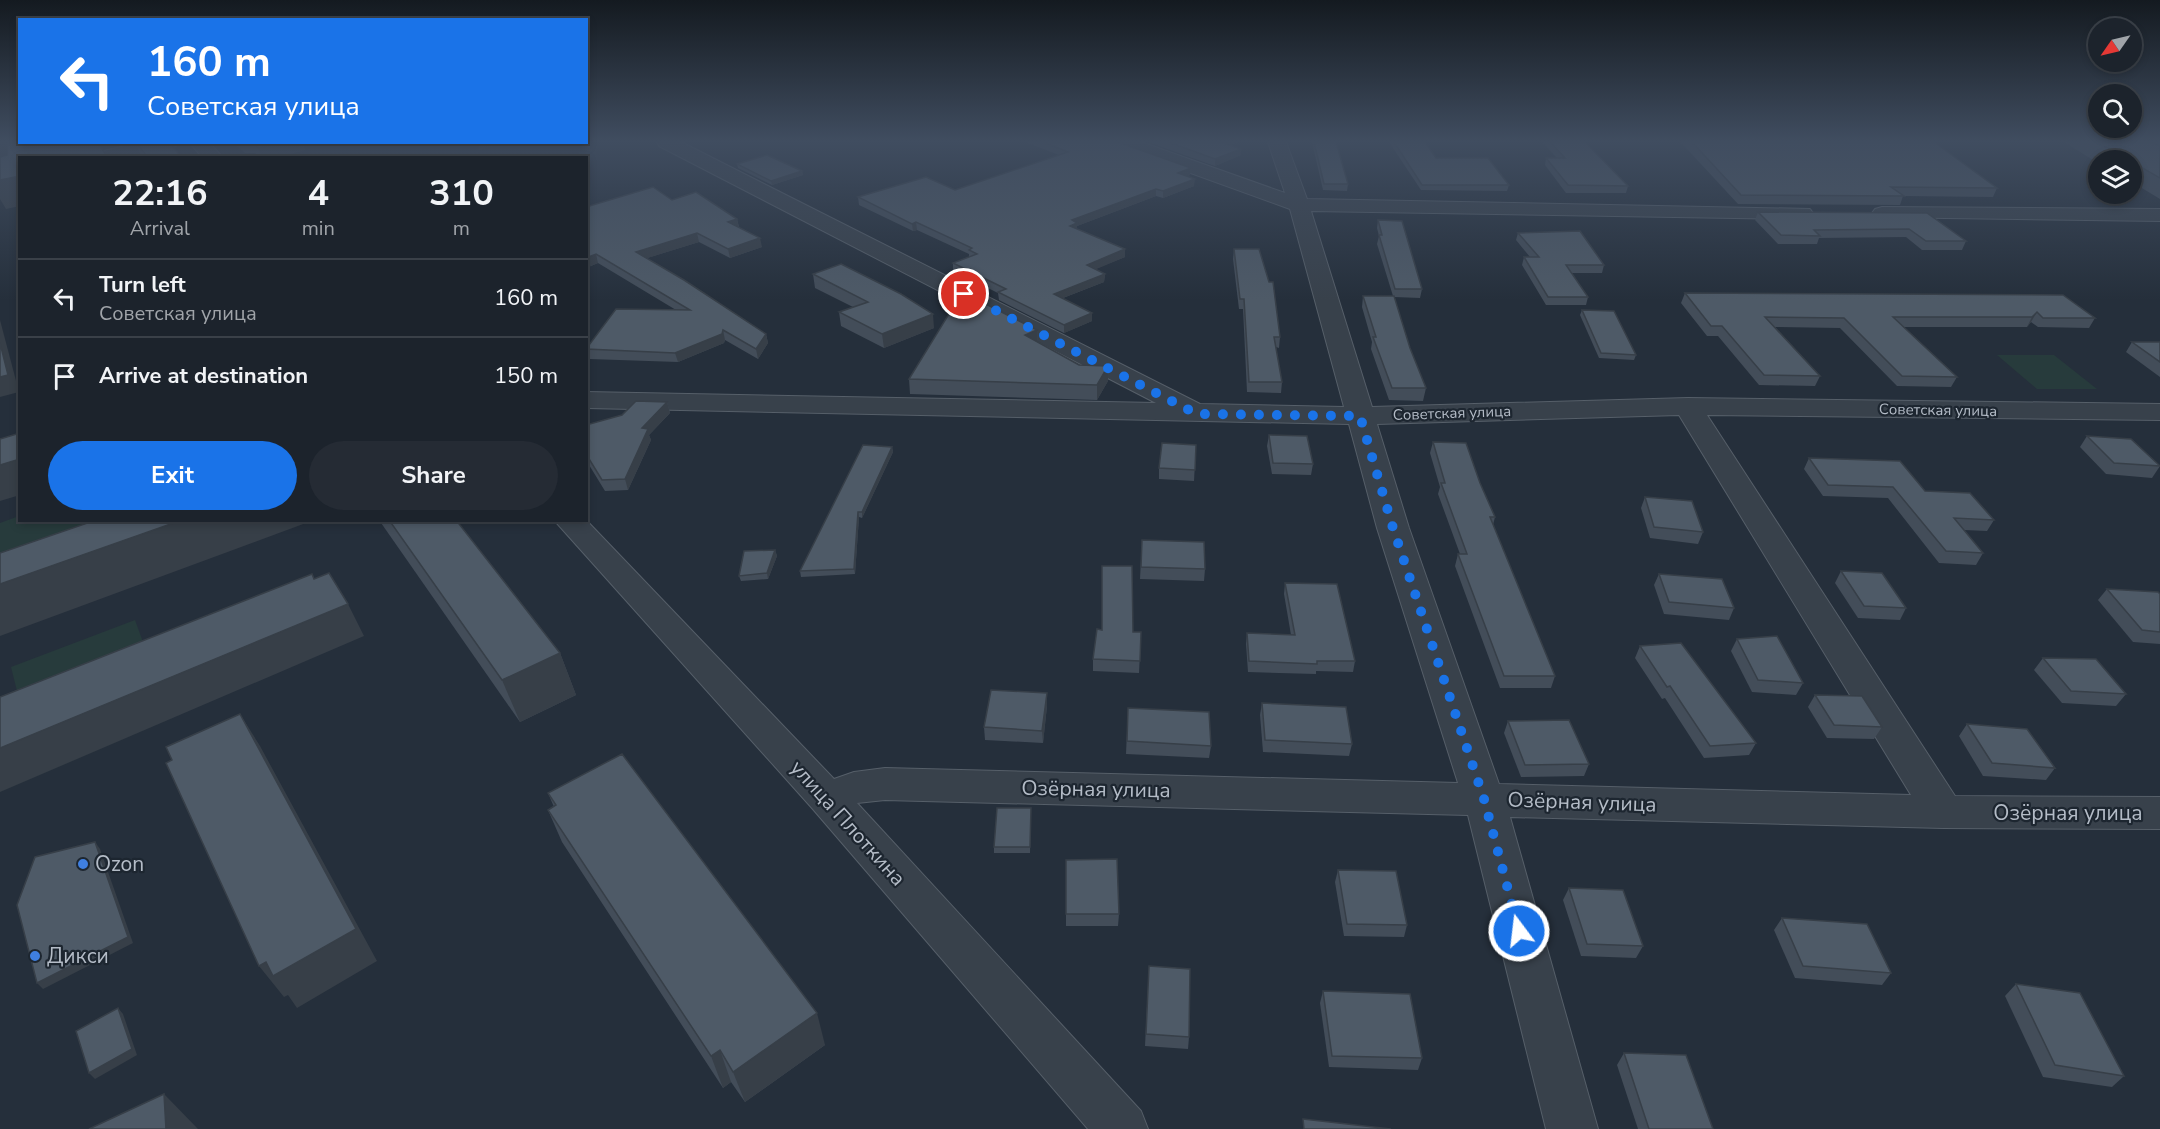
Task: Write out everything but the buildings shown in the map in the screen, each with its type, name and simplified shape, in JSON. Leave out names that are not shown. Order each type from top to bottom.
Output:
[{"type":"street","name":"Советская улица","points":[[769,195],[1197,414],[1360,416],[1688,406],[2160,412]]},
{"type":"street","points":[[1268,195],[1299,206],[1821,213]]},
{"type":"street","points":[[1295,195],[1393,528],[1484,799],[1572,1129]]},
{"type":"street","points":[[1856,213],[2160,215]]},
{"type":"street","points":[[588,400],[1197,414]]},
{"type":"street","points":[[1688,406],[1943,812]]},
{"type":"street","name":"улица Плоткина","points":[[571,522],[826,797],[1122,1129]]},
{"type":"street","name":"Озёрная улица","points":[[826,797],[854,788],[885,784],[1943,812],[2160,813]]},
{"type":"green space","points":[[1997,355],[2054,355],[2097,389],[2037,389]]},
{"type":"green space","points":[[18,516],[18,522],[194,522],[0,590],[0,523]]},
{"type":"green space","points":[[135,620],[143,642],[17,691],[11,667]]},
{"type":"place","name":"Ozon","points":[[83,864]]},
{"type":"place","name":"Дикси","points":[[35,956]]},
{"type":"route","points":[[964,294],[1197,414],[1360,416],[1393,528],[1484,799],[1519,931]]}]
